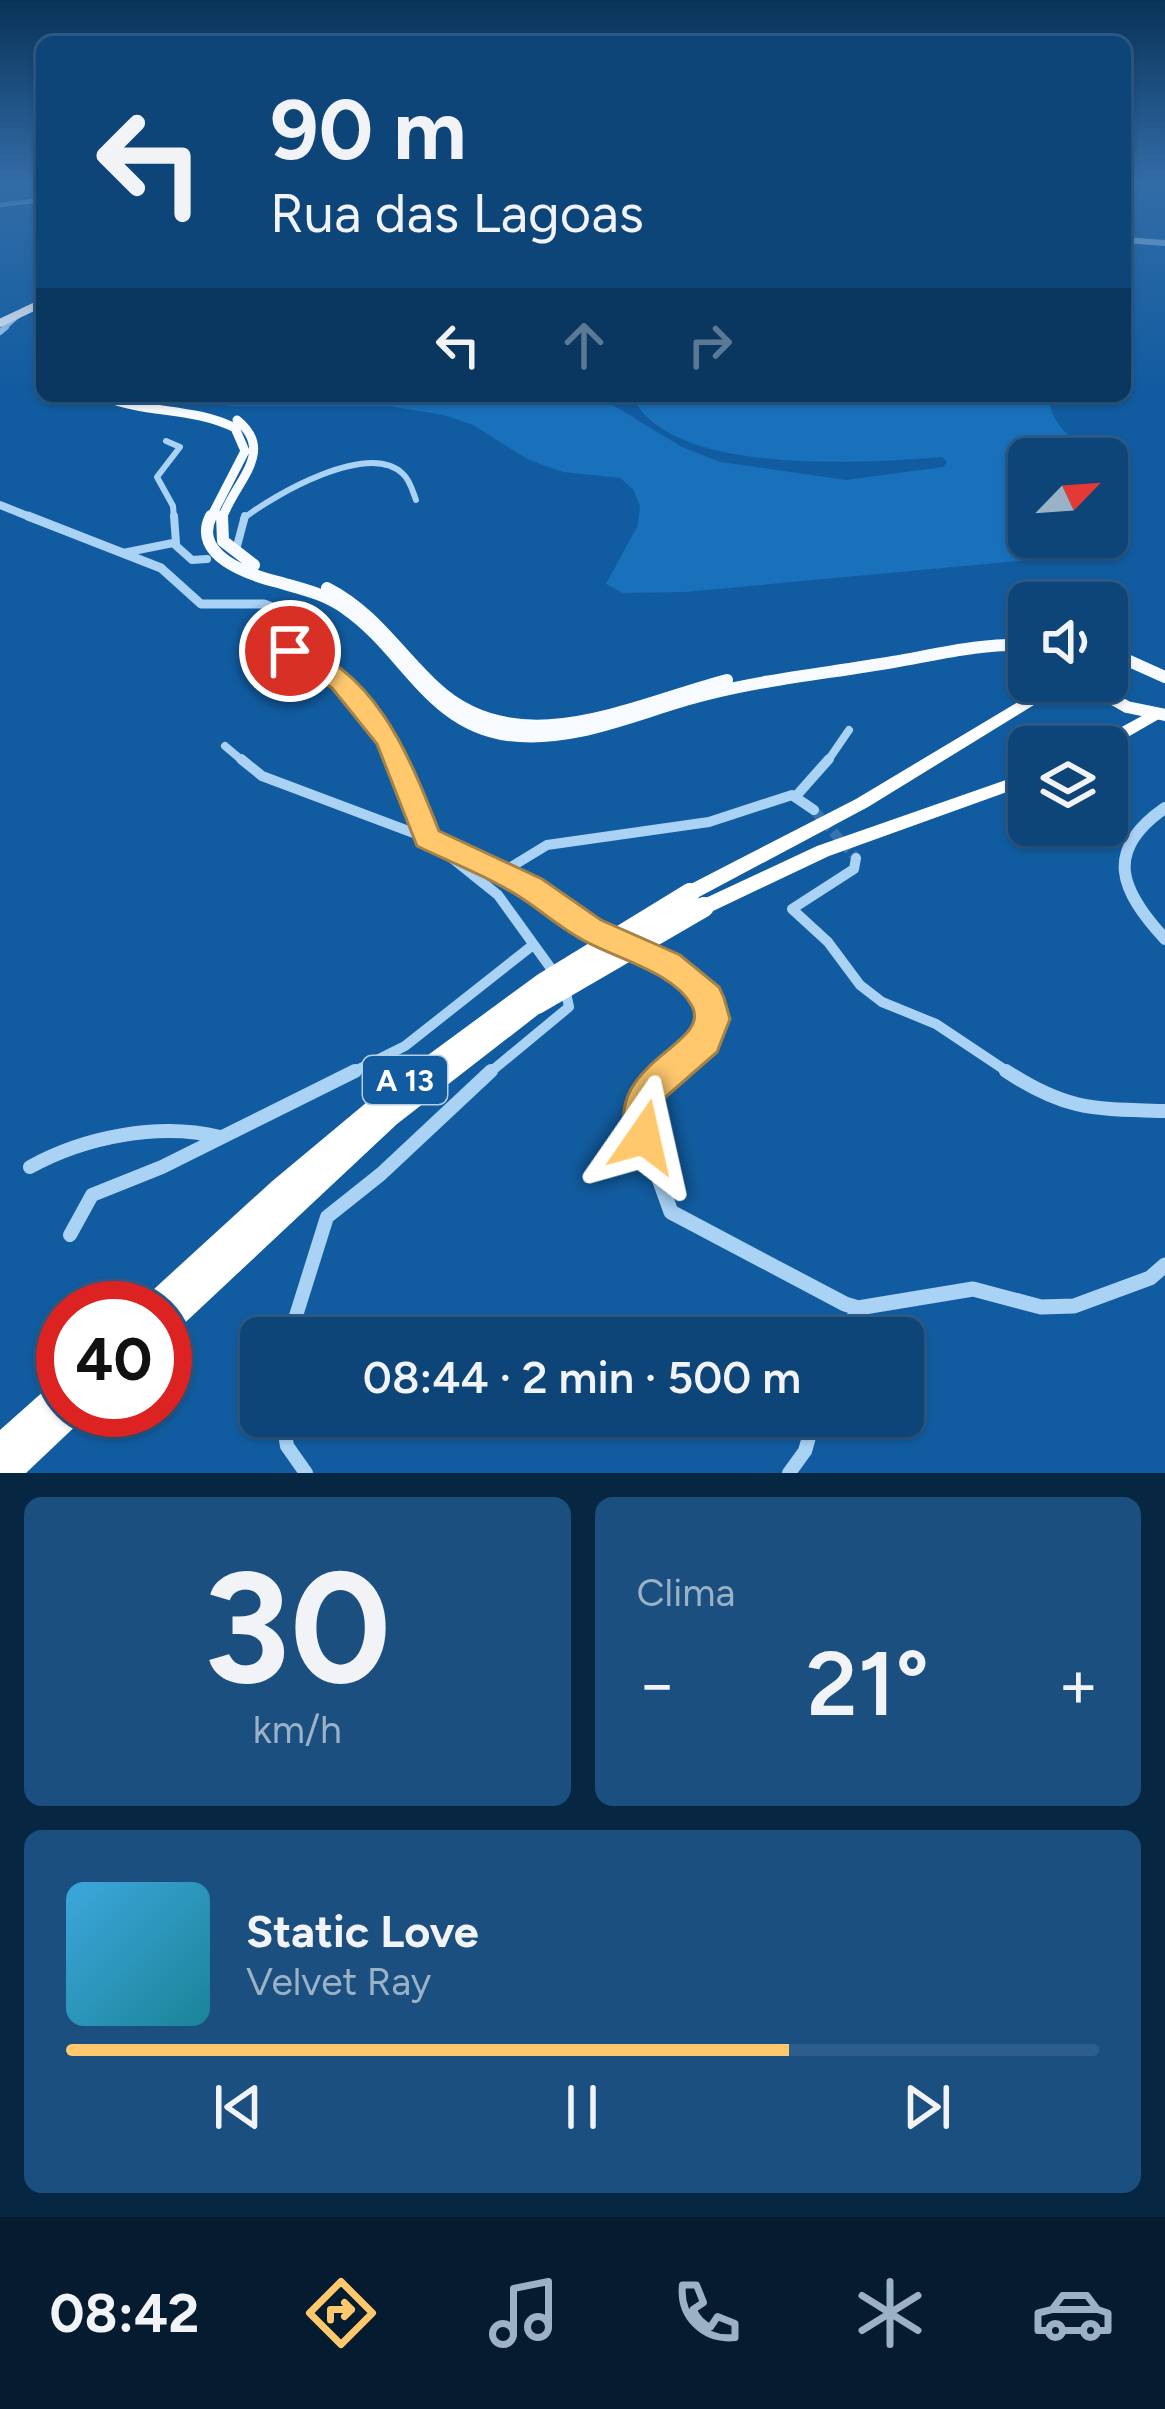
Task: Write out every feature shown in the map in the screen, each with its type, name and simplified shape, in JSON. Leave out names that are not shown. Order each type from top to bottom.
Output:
[{"type":"highway","name":"A 13","points":[[192,1298],[328,1170],[463,1057],[697,900],[1029,702]]},
{"type":"highway","points":[[1128,731],[1159,715]]},
{"type":"highway","name":"A 13","points":[[180,1281],[329,1143],[436,1056],[597,946],[697,900],[1008,785]]},
{"type":"highway","points":[[0,1449],[36,1415]]},
{"type":"highway","points":[[6,1473],[45,1437]]},
{"type":"main road","points":[[0,328],[36,306]]},
{"type":"main road","points":[[120,402],[211,417],[236,428],[245,451],[207,524],[207,537],[216,553],[239,568],[340,605],[438,707],[481,729],[526,736],[570,734],[743,686],[1008,644]]},
{"type":"main road","points":[[154,402],[219,413],[249,428],[256,451],[220,517],[218,532],[224,545],[250,564],[347,597],[449,701],[495,722],[530,727],[567,724],[733,679],[982,638],[1008,640]]},
{"type":"main road","points":[[1128,659],[1164,676]]},
{"type":"main road","points":[[1117,702],[1159,715]]},
{"type":"street","points":[[166,441],[180,447],[157,477],[173,506],[176,543],[192,560],[207,559]]},
{"type":"street","points":[[237,546],[245,516],[347,466],[378,463],[400,468],[409,476],[416,500]]},
{"type":"street","points":[[0,505],[161,568],[201,604],[278,608],[288,620],[286,637],[294,655],[345,686],[394,748],[427,838],[498,895],[568,992],[569,1007],[451,1104],[391,1165],[327,1217],[296,1317]]},
{"type":"street","points":[[123,553],[176,543]]},
{"type":"street","points":[[501,873],[547,844],[709,823],[797,795],[849,730]]},
{"type":"street","points":[[225,746],[262,776],[427,838],[501,873],[589,929],[668,964],[707,998],[712,1019],[704,1041],[657,1079],[640,1107],[644,1137],[670,1212],[799,1283],[858,1307],[973,1288],[1041,1306],[1074,1306],[1150,1278],[1165,1265]]},
{"type":"street","points":[[797,795],[814,810]]},
{"type":"street","points":[[1165,808],[1136,826],[1127,838],[1122,868],[1137,906],[1165,939]]},
{"type":"street","points":[[856,858],[854,869],[792,909],[860,985],[883,1002],[936,1024],[1038,1092],[1077,1108],[1165,1111]]},
{"type":"street","points":[[70,1235],[92,1196],[406,1046],[533,945]]},
{"type":"street","points":[[30,1168],[64,1151],[190,1128],[220,1137]]},
{"type":"street","points":[[853,1317],[858,1307]]},
{"type":"street","points":[[285,1437],[306,1473]]},
{"type":"street","points":[[789,1473],[809,1437]]},
{"type":"shaded area","points":[[202,402],[608,402],[682,447],[720,462],[846,480],[943,467],[947,462],[942,457],[820,462],[726,452],[685,441],[653,422],[637,402],[1050,402],[1058,424],[1071,438],[1008,438],[1008,558],[1038,558],[685,592],[623,593],[606,584],[638,525],[640,506],[633,489],[620,478],[563,472],[529,460],[473,425],[389,406]]},
{"type":"tunnel","points":[[814,810],[856,858]]},
{"type":"route","points":[[290,651],[341,682],[390,741],[427,838],[513,878],[589,929],[668,964],[700,988],[712,1010],[711,1029],[704,1041],[647,1090],[640,1107],[644,1137]]}]
